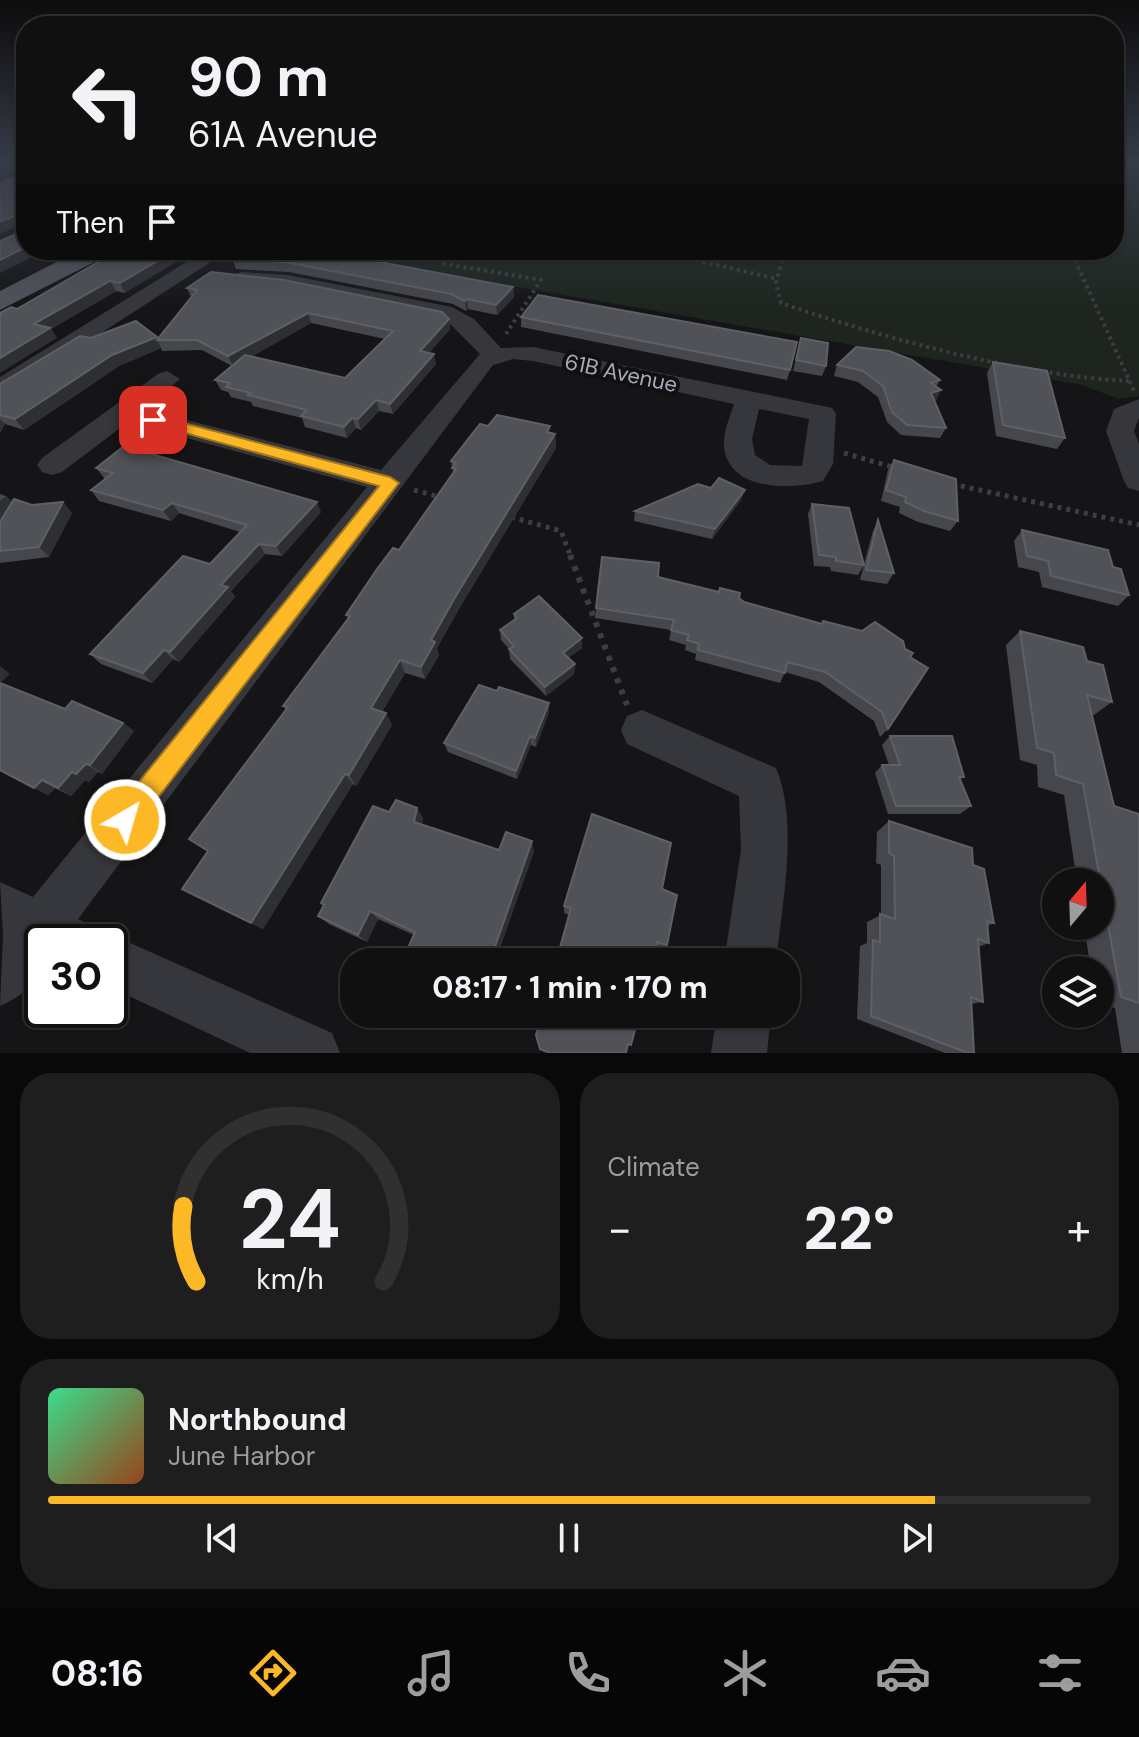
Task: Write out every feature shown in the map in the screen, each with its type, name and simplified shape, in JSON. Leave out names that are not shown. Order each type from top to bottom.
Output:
[{"type":"main road","points":[[0,287],[52,260]]},
{"type":"main road","points":[[0,302],[80,260]]},
{"type":"street","points":[[0,388],[203,260]]},
{"type":"street","points":[[39,924],[390,483],[477,368],[502,349],[452,314],[288,281],[225,277]]},
{"type":"street","name":"61B Avenue","points":[[502,349],[823,414],[820,446]]},
{"type":"street","points":[[52,465],[167,379]]},
{"type":"street","points":[[748,399],[738,449],[743,460],[776,476],[799,478],[813,474],[820,446]]},
{"type":"street","points":[[1137,400],[1124,415],[1120,431],[1139,481]]},
{"type":"street","points":[[124,412],[390,483]]},
{"type":"street","points":[[642,730],[761,783],[764,850],[752,948]]},
{"type":"street","points":[[0,980],[24,945]]},
{"type":"street","points":[[128,968],[312,1053]]},
{"type":"street","points":[[739,1053],[742,1028]]},
{"type":"path","points":[[443,260],[440,263],[541,280],[514,324],[505,331],[502,349]]},
{"type":"path","points":[[707,260],[777,279]]},
{"type":"path","points":[[782,260],[784,263],[777,279],[781,303],[836,322],[1085,379],[1129,381]]},
{"type":"path","points":[[1075,260],[1087,280],[1137,400]]},
{"type":"path","points":[[820,446],[901,469]]},
{"type":"path","points":[[944,482],[1139,525]]},
{"type":"path","points":[[390,483],[457,502]]},
{"type":"path","points":[[502,515],[561,531],[628,708],[642,730]]},
{"type":"shaded area","points":[[1124,211],[1139,211],[1139,396],[1119,399],[1082,385],[363,260],[1124,260]]},
{"type":"building","points":[[0,211],[16,211],[16,215],[0,222]]},
{"type":"building","points":[[16,234],[16,252],[0,260],[0,241]]},
{"type":"building","points":[[102,260],[159,260],[120,283],[110,281],[34,324],[50,328],[0,358],[0,313],[11,307],[17,309]]},
{"type":"building","points":[[250,260],[369,260],[513,287],[496,305],[285,262]]},
{"type":"building","points":[[211,272],[284,280],[442,312],[449,319],[420,351],[434,354],[390,404],[376,400],[358,419],[352,418],[344,427],[301,416],[307,410],[248,395],[251,393],[226,387],[230,383],[215,380],[245,355],[345,378],[393,331],[308,313],[228,356],[197,340],[157,340],[197,290],[187,288]]},
{"type":"building","points":[[538,295],[797,342],[790,370],[521,317]]},
{"type":"building","points":[[136,321],[157,337],[112,355],[15,419],[0,415],[0,384],[80,336],[91,338]]},
{"type":"building","points":[[801,338],[828,343],[826,366],[796,360]]},
{"type":"building","points":[[856,347],[889,351],[912,360],[940,380],[931,383],[941,390],[931,393],[946,428],[907,425],[892,412],[883,386],[863,371],[837,365]]},
{"type":"building","points":[[993,362],[1047,371],[1065,438],[1003,425]]},
{"type":"building","points":[[497,415],[550,426],[547,432],[555,434],[457,594],[431,640],[435,642],[421,667],[400,660],[371,708],[386,713],[349,775],[345,774],[251,923],[182,889],[208,851],[189,839],[288,707],[283,706],[350,616],[346,615],[377,569],[393,548],[399,550],[456,469],[452,468],[456,463],[451,461],[480,424],[488,426]]},
{"type":"building","points":[[124,446],[317,502],[276,546],[259,544],[221,585],[228,587],[170,652],[164,650],[143,673],[90,654],[183,556],[210,564],[247,525],[172,503],[163,510],[91,490],[113,473],[96,468]]},
{"type":"building","points":[[894,460],[956,479],[958,521],[924,511],[905,502],[906,497],[886,490]]},
{"type":"building","points":[[719,478],[745,490],[715,529],[635,511],[698,484],[711,488]]},
{"type":"building","points":[[14,499],[32,505],[63,502],[39,547],[0,551],[0,522]]},
{"type":"building","points":[[812,504],[849,508],[864,565],[819,555]]},
{"type":"building","points":[[878,520],[894,573],[866,570]]},
{"type":"building","points":[[1022,530],[1108,550],[1113,567],[1121,569],[1129,595],[1051,576],[1048,561],[1027,556]]},
{"type":"building","points":[[602,557],[659,563],[658,577],[719,592],[720,588],[740,593],[739,598],[744,602],[822,624],[823,621],[862,631],[875,622],[903,641],[905,649],[913,653],[910,657],[928,668],[888,729],[882,712],[825,672],[787,662],[785,673],[698,650],[699,644],[687,640],[689,635],[671,630],[674,620],[596,608]]},
{"type":"building","points":[[539,596],[582,638],[563,653],[575,664],[545,687],[509,649],[514,646],[500,630],[517,618],[514,614]]},
{"type":"building","points":[[1020,631],[1083,647],[1087,661],[1103,665],[1112,702],[1087,695],[1114,806],[1139,814],[1139,1003],[1121,997],[1111,940],[1114,940],[1114,868],[1098,868],[1083,784],[1056,775],[1054,753],[1037,748]]},
{"type":"building","points":[[0,683],[65,709],[72,701],[123,723],[90,765],[86,764],[76,774],[72,772],[58,788],[42,780],[34,788],[0,770]]},
{"type":"building","points":[[479,685],[497,691],[499,687],[549,703],[535,738],[530,736],[516,771],[444,743]]},
{"type":"building","points":[[890,736],[952,736],[964,777],[959,777],[971,806],[896,806],[882,765],[900,765]]},
{"type":"building","points":[[396,800],[417,808],[414,822],[499,850],[506,832],[532,841],[495,948],[408,948],[415,932],[370,911],[358,935],[318,916],[324,905],[321,903],[373,806],[389,812]]},
{"type":"building","points":[[592,814],[671,843],[662,889],[677,895],[667,945],[657,942],[656,948],[560,948],[571,908],[564,906]]},
{"type":"building","points":[[889,821],[972,848],[973,865],[984,869],[994,923],[987,921],[989,943],[978,939],[983,1002],[971,997],[974,1053],[871,1016],[873,940],[880,942],[880,914],[895,919],[894,856],[889,853]]},
{"type":"building","points":[[538,1028],[635,1028],[626,1053],[550,1053],[540,1049],[536,1035]]},
{"type":"route","points":[[125,820],[390,483],[153,420]]}]
